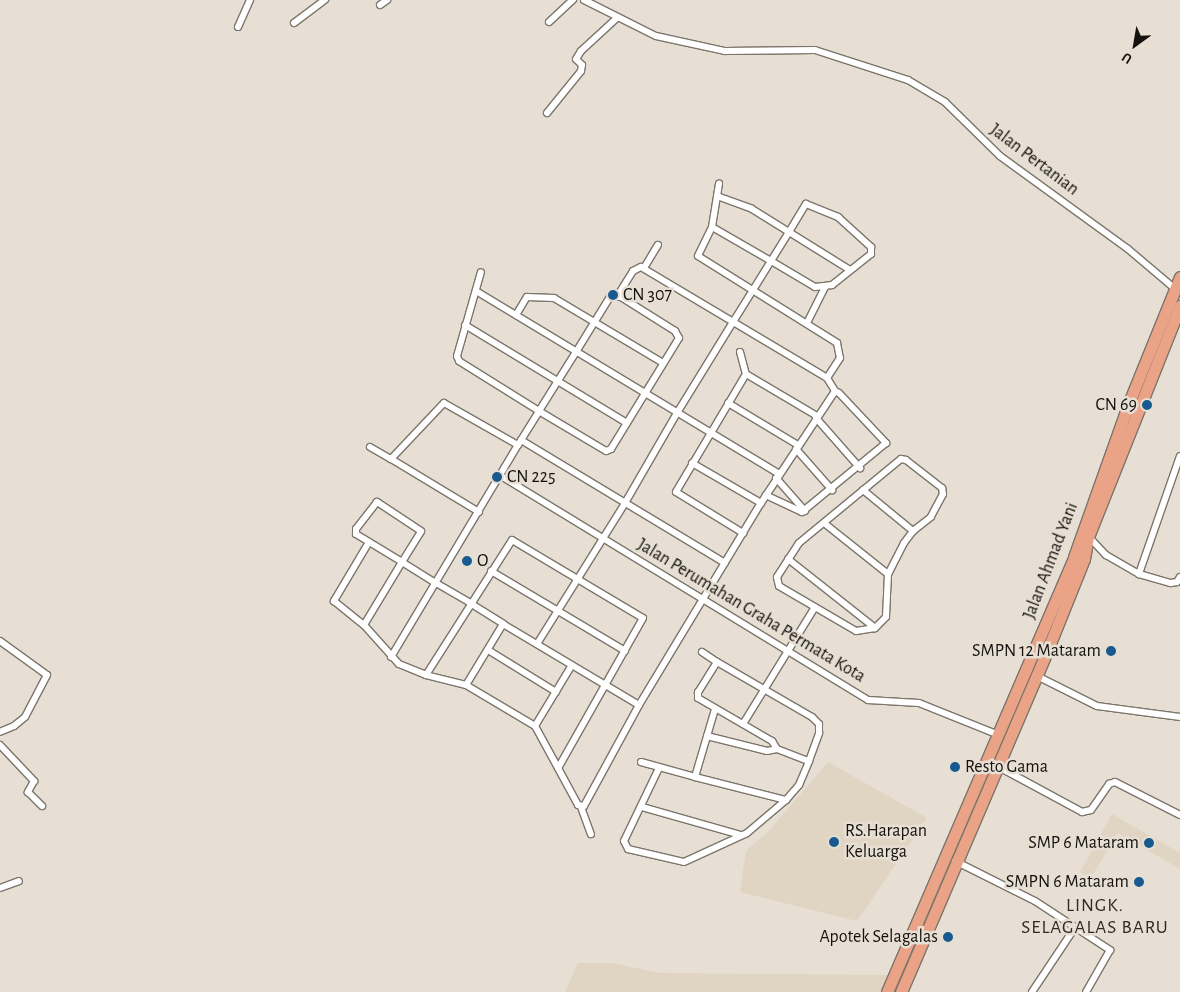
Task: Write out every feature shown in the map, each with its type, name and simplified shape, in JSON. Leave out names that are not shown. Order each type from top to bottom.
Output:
[{"type":"highway","name":"Jalan Ahmad Yani","points":[[888,992],[957,848],[999,736],[1017,708],[1079,558],[1174,288],[1180,277]]},
{"type":"highway","points":[[1085,537],[1180,306]]},
{"type":"highway","points":[[901,992],[957,848],[998,766],[1017,708],[1037,676],[1079,558]]},
{"type":"street","points":[[238,27],[250,0]]},
{"type":"street","points":[[380,5],[387,0]]},
{"type":"street","points":[[549,22],[573,0]]},
{"type":"street","name":"Jalan Pertanian","points":[[584,0],[650,34],[717,50],[815,50],[908,80],[945,102],[1000,156],[1128,249],[1174,288]]},
{"type":"street","points":[[294,23],[322,1]]},
{"type":"street","points":[[547,113],[582,71],[582,65],[576,59],[581,51],[618,18]]},
{"type":"street","points":[[719,184],[712,227],[698,256],[834,340],[840,351],[840,358],[827,378]]},
{"type":"street","points":[[717,196],[746,205],[850,270]]},
{"type":"street","points":[[537,644],[625,503],[733,322],[808,203],[838,217],[872,251],[869,258],[825,287],[807,322]]},
{"type":"street","points":[[712,227],[815,287],[825,287]]},
{"type":"street","points":[[644,268],[658,245]]},
{"type":"street","points":[[391,657],[519,442],[594,322],[610,297],[618,295],[635,268],[644,268],[827,378],[835,391],[886,444],[860,468],[805,511],[798,512],[766,495]]},
{"type":"street","points":[[481,272],[457,356],[459,361],[606,452],[611,450],[679,335],[618,295]]},
{"type":"street","points":[[476,291],[710,432],[778,476],[805,511]]},
{"type":"street","points":[[516,315],[527,297],[550,297],[663,364]]},
{"type":"street","points":[[465,325],[627,423]]},
{"type":"street","points":[[740,352],[746,374],[816,417],[860,468]]},
{"type":"street","points":[[743,533],[676,492],[746,374]]},
{"type":"street","points":[[581,807],[639,706],[761,503],[816,417],[835,391]]},
{"type":"street","points":[[728,403],[797,447],[832,490]]},
{"type":"street","points":[[391,459],[444,404],[519,442],[725,563]]},
{"type":"street","points":[[370,446],[479,512]]},
{"type":"street","points":[[1139,574],[1180,456]]},
{"type":"street","points":[[901,459],[906,460],[944,492],[931,516],[913,531],[888,574],[885,585],[889,609],[886,618],[876,628],[853,630],[776,583],[788,559],[799,543],[824,523],[901,459]]},
{"type":"street","points":[[692,463],[761,503]]},
{"type":"street","name":"Jalan Perumahan Graha Permata Kota","points":[[500,476],[872,701],[928,706],[999,736]]},
{"type":"street","points":[[863,490],[913,531]]},
{"type":"street","points":[[364,625],[402,562],[420,529],[377,502],[356,529],[356,534],[402,562],[436,583],[470,603],[503,624],[639,706]]},
{"type":"street","points":[[824,523],[888,574]]},
{"type":"street","points":[[1085,537],[1106,555],[1139,574],[1175,583],[1180,577]]},
{"type":"street","points":[[426,675],[509,541],[514,539],[640,614],[643,621],[558,768]]},
{"type":"street","points":[[369,542],[334,601],[364,625],[391,657],[409,670],[466,685],[535,726],[581,807],[591,834]]},
{"type":"street","points":[[788,559],[876,628]]},
{"type":"street","points":[[491,571],[625,651]]},
{"type":"street","points":[[743,724],[815,607]]},
{"type":"street","points":[[466,685],[503,624]]},
{"type":"street","points":[[0,641],[47,675],[25,717],[9,730],[0,732]]},
{"type":"street","points":[[488,650],[556,692]]},
{"type":"street","points":[[660,768],[624,841],[628,849],[684,862],[741,835],[786,800],[799,785],[809,761],[819,724],[702,652]]},
{"type":"street","points":[[717,662],[697,696],[715,709],[772,741],[777,749]]},
{"type":"street","points":[[535,726],[572,665]]},
{"type":"street","points":[[1037,676],[1081,701],[1097,706],[1180,717]]},
{"type":"street","points":[[695,777],[715,709]]},
{"type":"street","points":[[707,736],[767,751],[777,749],[809,761]]},
{"type":"street","points":[[0,745],[34,781],[28,792],[42,806]]},
{"type":"street","points":[[641,762],[786,800]]},
{"type":"street","points":[[998,766],[1082,812],[1092,810],[1108,785],[1115,782],[1180,816]]},
{"type":"street","points":[[642,807],[741,835]]},
{"type":"street","points":[[957,848],[1074,929],[1110,950],[1086,992]]},
{"type":"street","points":[[0,888],[19,881]]},
{"type":"street","points":[[1032,992],[1074,929]]},
{"type":"shaded area","name":"RS.Harapan Keluarga","points":[[828,762],[927,818],[857,921],[740,892],[746,851],[768,832]]},
{"type":"shaded area","name":"SMP 6 Mataram","points":[[1112,814],[1180,853],[1180,869],[1118,833],[1090,879],[1080,872]]},
{"type":"shaded area","points":[[578,963],[611,963],[661,973],[889,975],[882,992],[565,992]]},
{"type":"place","name":"CN 307","points":[[613,295]]},
{"type":"place","name":"CN 69","points":[[1147,405]]},
{"type":"place","name":"CN 225","points":[[497,477]]},
{"type":"place","name":"O","points":[[467,561]]},
{"type":"place","name":"SMPN 12 Mataram","points":[[1111,651]]},
{"type":"place","name":"Resto Gama","points":[[955,767]]},
{"type":"place","name":"RS.Harapan Keluarga","points":[[834,842]]},
{"type":"place","name":"SMP 6 Mataram","points":[[1149,843]]},
{"type":"place","name":"SMPN 6 Mataram","points":[[1139,882]]},
{"type":"place","name":"Apotek Selagalas","points":[[948,937]]},
{"type":"district","name":"LINGK. SELAGALAS BARU","points":[[1095,917]]}]
